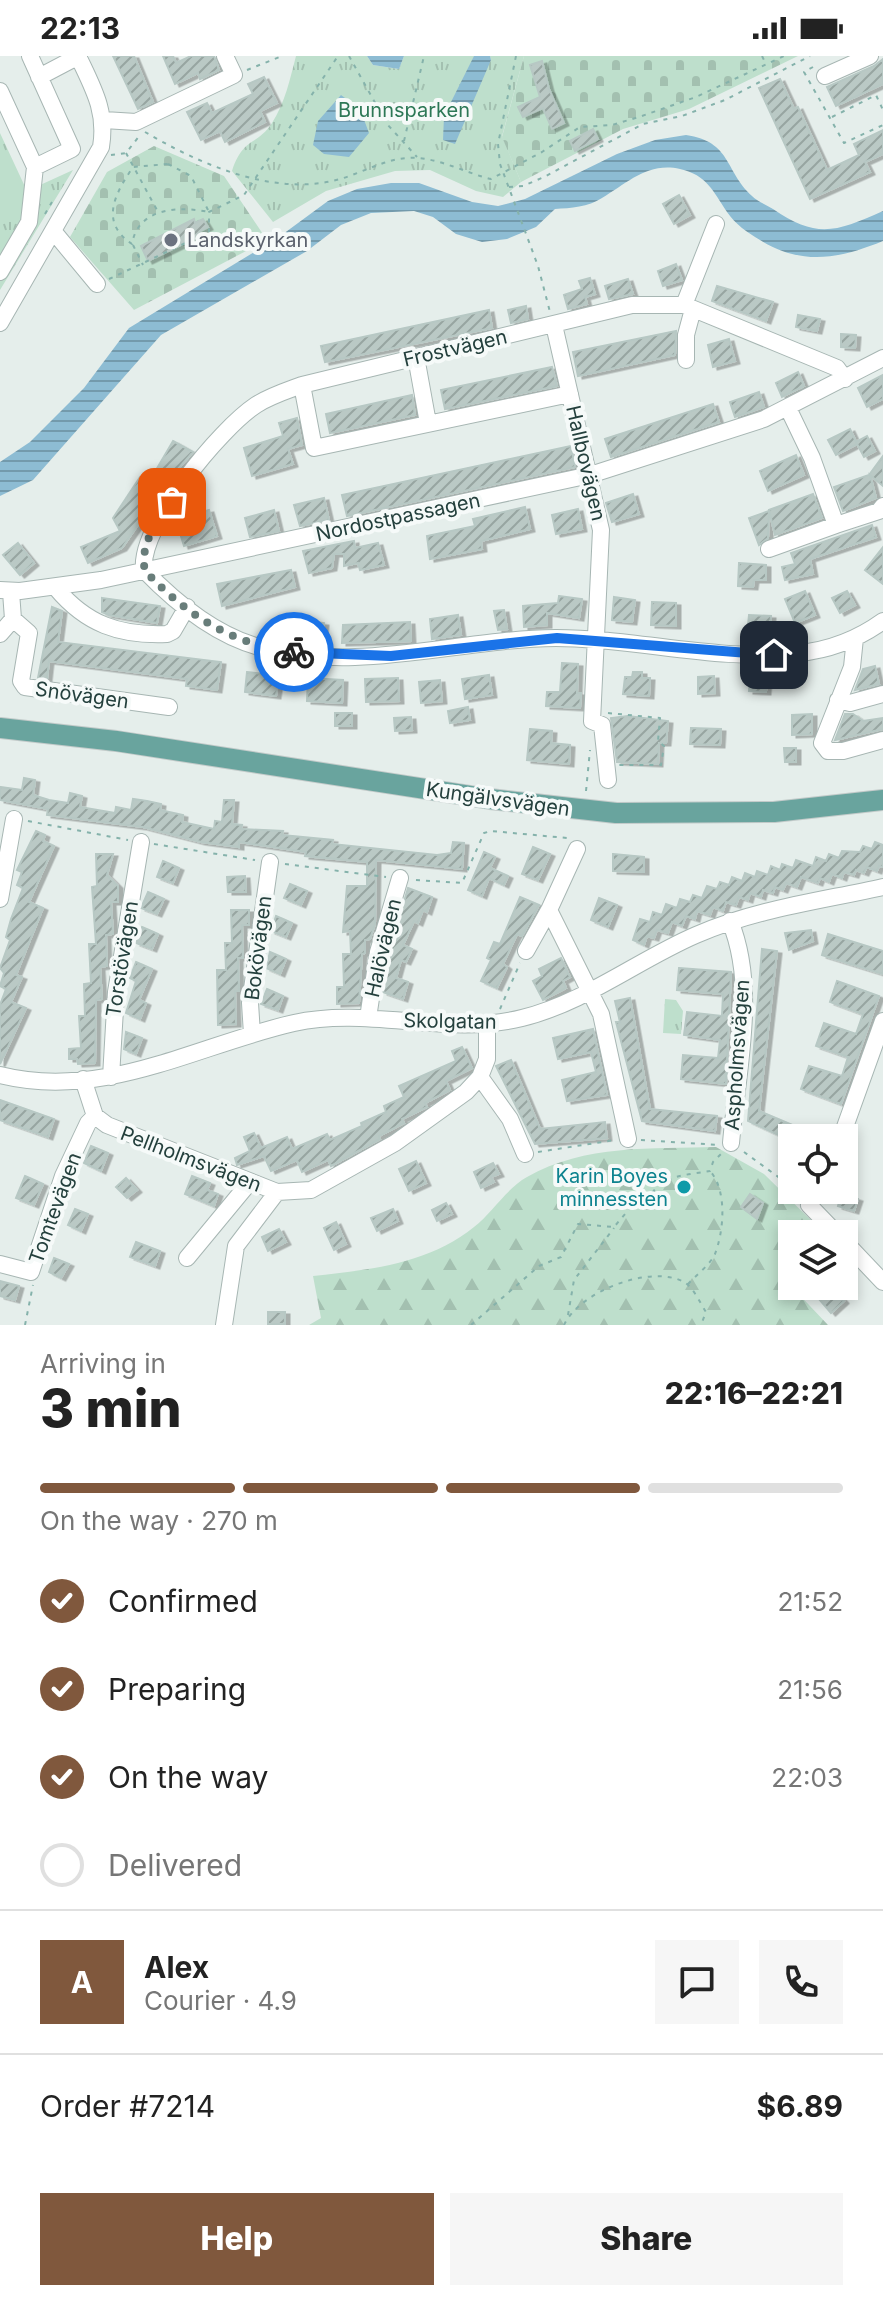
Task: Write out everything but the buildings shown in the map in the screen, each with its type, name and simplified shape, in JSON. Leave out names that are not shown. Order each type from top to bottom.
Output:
[{"type":"main road","name":"Kungälvsvägen","points":[[0,719],[116,741],[490,799],[616,813],[774,812],[883,800]]},
{"type":"main road","name":"Kungälvsvägen","points":[[0,728],[116,741]]},
{"type":"street","points":[[30,56],[72,149],[35,167]]},
{"type":"street","points":[[0,323],[98,154],[104,120],[101,105],[79,56],[39,77]]},
{"type":"street","points":[[104,120],[136,122],[234,75],[225,56]]},
{"type":"street","points":[[825,76],[870,56]]},
{"type":"street","points":[[0,91],[35,167],[29,222],[0,272]]},
{"type":"street","points":[[686,360],[688,307],[716,224]]},
{"type":"street","points":[[54,232],[97,284]]},
{"type":"street","name":"Frostvägen","points":[[144,570],[145,544],[199,460],[229,426],[256,405],[302,385],[632,305],[688,307],[837,368],[845,379]]},
{"type":"street","name":"Hallbovägen","points":[[554,325],[590,475],[602,548],[594,628],[597,641],[597,723],[608,773]]},
{"type":"street","points":[[416,357],[428,423]]},
{"type":"street","name":"Nordostpassagen","points":[[6,591],[56,588],[590,475],[788,408],[883,358]]},
{"type":"street","points":[[302,385],[314,448],[570,394]]},
{"type":"street","points":[[788,408],[812,458],[834,518]]},
{"type":"street","points":[[769,549],[834,518],[879,511],[883,506]]},
{"type":"street","points":[[144,570],[187,607],[231,638],[262,648],[308,654],[391,656],[544,639],[774,655],[821,650],[855,638],[883,621]]},
{"type":"street","points":[[56,588],[72,607],[102,626],[167,634],[173,631],[187,607]]},
{"type":"street","name":"Snövägen","points":[[6,591],[13,619],[29,633],[21,681],[25,687],[169,707]]},
{"type":"street","points":[[0,634],[13,619]]},
{"type":"street","points":[[855,638],[857,652],[822,743],[828,751],[843,751],[883,740]]},
{"type":"street","points":[[838,700],[850,703],[883,694]]},
{"type":"street","points":[[0,899],[14,819]]},
{"type":"street","name":"Torstövägen","points":[[111,1077],[111,1036],[141,842]]},
{"type":"street","points":[[526,951],[578,847]]},
{"type":"street","name":"Bokövägen","points":[[252,1034],[250,1003],[270,862]]},
{"type":"street","name":"Halövägen","points":[[368,1018],[378,952],[400,878]]},
{"type":"street","name":"Skolgatan","points":[[0,1075],[83,1079],[111,1077],[166,1064],[252,1034],[296,1023],[368,1018],[494,1023],[542,1013],[663,950],[730,921],[883,887]]},
{"type":"street","points":[[549,910],[601,1014],[628,1139]]},
{"type":"street","name":"Aspholmsvägen","points":[[730,921],[742,961],[745,989],[735,1146]]},
{"type":"street","points":[[846,1124],[883,1021]]},
{"type":"street","points":[[494,1023],[480,1077],[510,1119],[525,1154]]},
{"type":"street","name":"Pellholmsvägen","points":[[95,1116],[125,1133],[249,1183],[277,1192],[311,1190],[350,1171],[429,1120],[480,1077]]},
{"type":"street","points":[[83,1079],[95,1116]]},
{"type":"street","name":"Tomtevägen","points":[[0,1264],[31,1272],[63,1176],[88,1123],[95,1116]]},
{"type":"street","points":[[187,1258],[249,1183]]},
{"type":"street","points":[[224,1325],[236,1246],[277,1192]]},
{"type":"street","points":[[858,1256],[883,1282]]},
{"type":"path","points":[[234,75],[282,56]]},
{"type":"path","points":[[132,244],[141,223],[158,211],[192,209],[209,212],[244,195],[338,56]]},
{"type":"path","points":[[349,56],[387,124],[419,158]]},
{"type":"path","points":[[404,143],[424,56]]},
{"type":"path","points":[[516,56],[498,144],[503,174],[534,254],[554,325]]},
{"type":"path","points":[[762,56],[766,65]]},
{"type":"path","points":[[126,153],[143,131],[209,163],[282,186],[307,185],[352,176],[405,158],[419,158],[491,179],[580,127],[612,125],[639,117],[696,97],[784,56]]},
{"type":"path","points":[[509,187],[523,186],[544,177],[643,124],[682,116],[725,100],[810,56]]},
{"type":"path","points":[[883,110],[876,95],[831,117],[844,143],[883,125]]},
{"type":"path","points":[[98,154],[126,153]]},
{"type":"path","points":[[126,153],[158,211]]},
{"type":"path","points":[[97,284],[144,266],[209,232],[209,212],[191,176],[181,168],[168,164],[133,167]]},
{"type":"path","points":[[133,167],[113,198],[111,219],[121,236],[132,244],[144,266]]},
{"type":"path","points":[[597,723],[609,712],[660,718],[658,741],[664,746],[661,765],[608,773]]},
{"type":"path","points":[[586,795],[589,750]]},
{"type":"path","points":[[14,819],[270,862],[462,883],[484,833],[491,831],[566,838],[578,847]]},
{"type":"path","points":[[494,1023],[526,951]]},
{"type":"path","points":[[525,1154],[628,1139],[730,1147],[713,1162],[710,1171]]},
{"type":"path","points":[[735,1146],[778,1177]]},
{"type":"path","points":[[564,1325],[574,1280],[631,1207],[649,1199],[654,1188],[674,1178],[710,1171]]},
{"type":"path","points":[[688,1284],[714,1256],[721,1224],[721,1185],[710,1171]]},
{"type":"path","points":[[471,1325],[539,1266],[561,1257],[578,1224],[600,1223],[614,1227]]},
{"type":"path","points":[[25,1325],[34,1283],[31,1272]]},
{"type":"path","points":[[568,1316],[584,1302],[637,1276],[667,1275],[688,1284],[706,1312],[701,1325]]},
{"type":"green space","name":"Brunnsparken","points":[[296,56],[367,56],[373,65],[399,69],[404,56],[474,56],[474,59],[491,61],[490,56],[524,56],[502,136],[521,182],[503,197],[476,191],[430,170],[395,171],[326,191],[273,222],[232,171],[241,152],[266,130],[277,115]]},
{"type":"green space","points":[[524,56],[798,56],[689,109],[623,129],[521,182],[502,137]]},
{"type":"green space","points":[[0,133],[27,191],[73,170],[0,290]]},
{"type":"green space","points":[[0,140],[24,191],[0,195]]},
{"type":"green space","points":[[154,146],[224,176],[267,240],[134,310],[70,237],[107,172]]},
{"type":"green space","points":[[665,999],[676,1000],[683,1011],[681,1034],[663,1033]]},
{"type":"green space","points":[[716,1147],[764,1174],[778,1188],[778,1204],[794,1204],[811,1220],[778,1220],[778,1300],[804,1300],[828,1325],[309,1325],[321,1318],[313,1276],[376,1268],[418,1257],[474,1227],[520,1182],[549,1166],[595,1154]]},
{"type":"water","points":[[367,56],[404,56],[399,69],[373,65]]},
{"type":"water","points":[[474,56],[490,56],[491,60],[455,144],[443,140],[444,116]]},
{"type":"water","points":[[341,95],[360,109],[369,133],[349,157],[324,154],[313,145],[318,121]]},
{"type":"water","points":[[686,135],[712,144],[726,158],[752,196],[802,225],[839,228],[883,211],[883,241],[836,255],[791,254],[742,228],[697,175],[668,168],[638,175],[591,203],[555,209],[536,227],[507,239],[482,242],[456,234],[433,217],[414,211],[371,213],[341,225],[307,251],[161,335],[33,480],[0,496],[0,462],[30,442],[84,388],[129,328],[279,237],[328,201],[357,189],[391,183],[419,183],[472,202],[498,206],[525,199],[617,154],[655,140]]},
{"type":"way so far","points":[[172,502],[145,544],[144,570],[162,589],[231,638],[262,648],[294,652]]},
{"type":"place","name":"Landskyrkan","points":[[171,240]]},
{"type":"place","name":"Karin Boyes minnessten","points":[[684,1187]]},
{"type":"route","points":[[294,652],[353,657],[391,656],[557,638],[774,655]]}]
